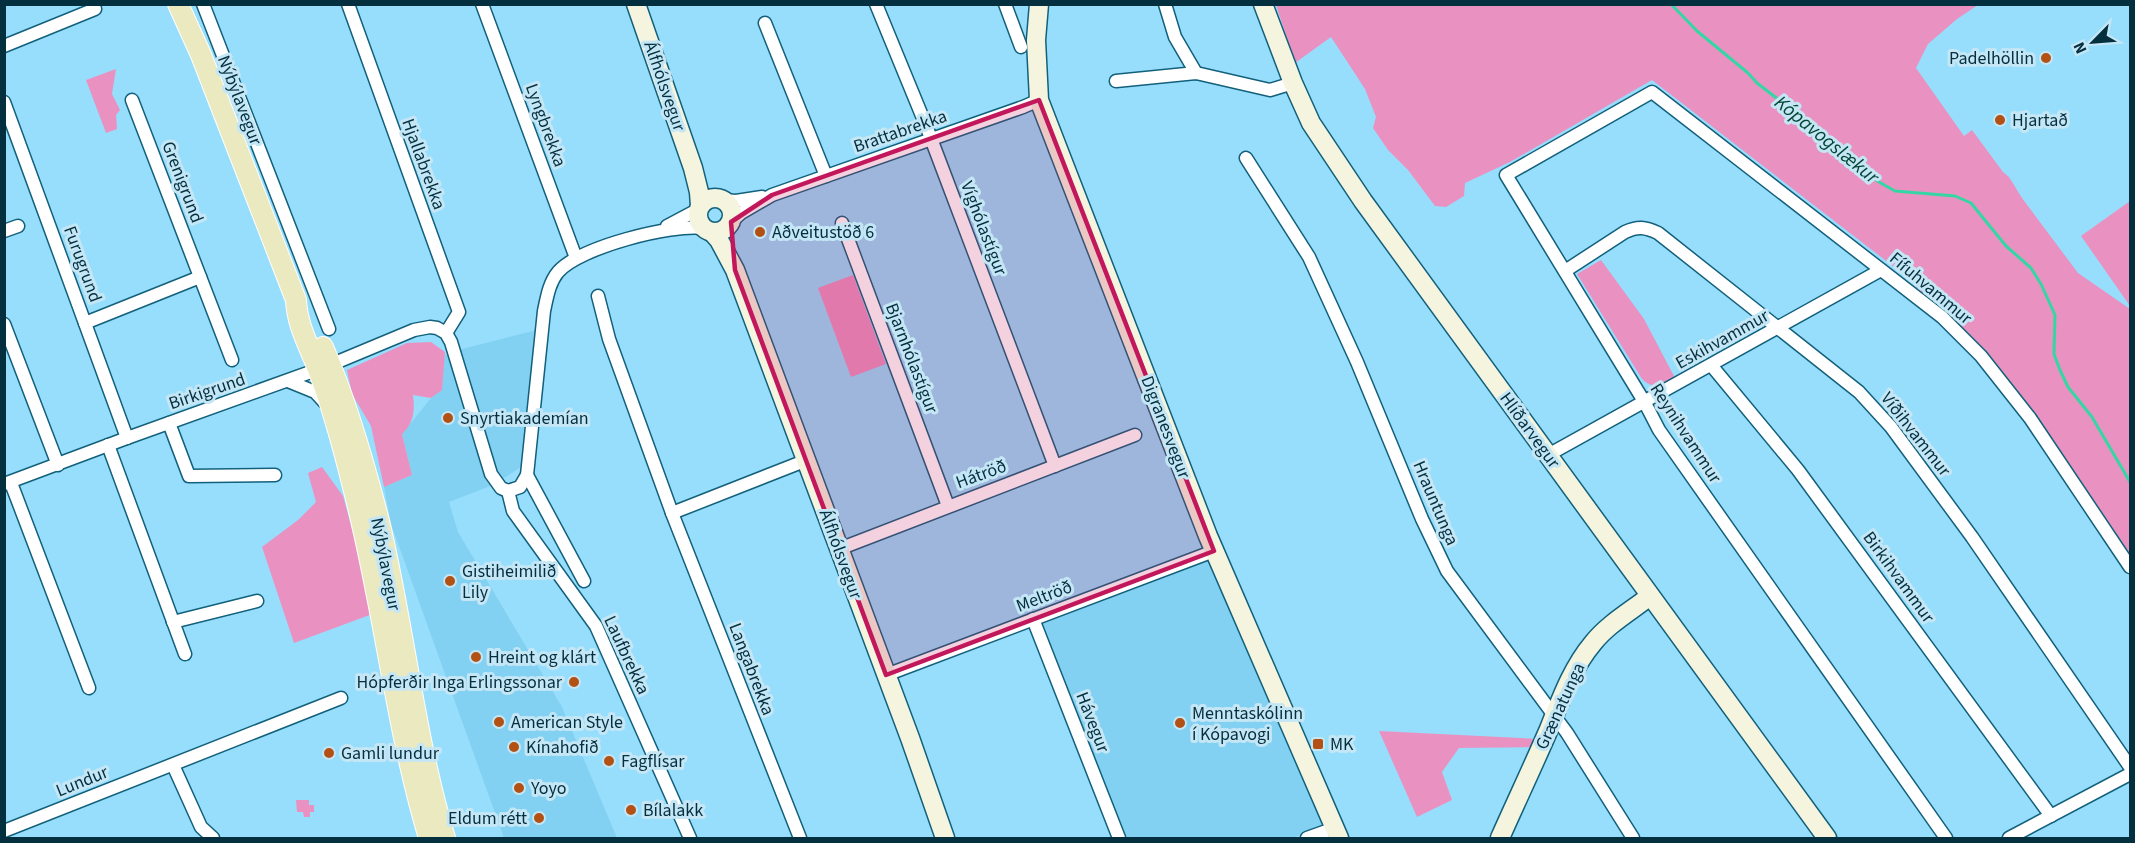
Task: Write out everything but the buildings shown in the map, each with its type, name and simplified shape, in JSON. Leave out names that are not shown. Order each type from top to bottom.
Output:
[{"type":"main road","name":"Nýbýlavegur","points":[[178,4],[201,55],[296,300],[297,316],[350,421],[379,522],[432,789],[445,838]]},
{"type":"main road","name":"Nýbýlavegur","points":[[324,367],[332,411],[357,501],[410,762],[429,838]]},
{"type":"street","points":[[4,46],[95,9],[93,4]]},
{"type":"street","name":"Nýbýlavegur","points":[[203,4],[328,329]]},
{"type":"street","name":"Hjallabrekka","points":[[348,4],[459,312],[446,333]]},
{"type":"street","name":"Lyngbrekka","points":[[482,4],[576,258]]},
{"type":"street","name":"Álfhólsvegur","points":[[636,4],[693,168],[710,203]]},
{"type":"street","name":"Víghólastígur","points":[[876,4],[931,138],[1055,466]]},
{"type":"street","points":[[1005,4],[1021,47]]},
{"type":"street","points":[[1165,4],[1175,37],[1196,73]]},
{"type":"street","name":"Hlíðarvegur","points":[[1263,4],[1311,123],[1363,201],[1827,838]]},
{"type":"street","name":"Digranesvegur","points":[[1039,5],[1036,40],[1039,100],[1214,550],[1337,833]]},
{"type":"street","points":[[765,22],[826,176]]},
{"type":"street","points":[[1116,81],[1196,73],[1270,90],[1293,83]]},
{"type":"street","name":"Fífuhvammur","points":[[1652,92],[1942,317],[1981,356],[2030,418],[2130,567]]},
{"type":"street","name":"Reynihvammur","points":[[1652,92],[1506,175],[1645,403],[1659,430],[1946,838]]},
{"type":"street","name":"Grenigrund","points":[[132,100],[232,360]]},
{"type":"street","name":"Brattabrekka","points":[[576,258],[655,232],[710,203],[772,195],[1039,100]]},
{"type":"street","name":"Furugrund","points":[[4,102],[128,438]]},
{"type":"street","name":"Hrauntunga","points":[[1246,158],[1309,257],[1357,362],[1443,565],[1567,733],[1634,838]]},
{"type":"street","name":"Brattabrekka","points":[[730,224],[741,213],[772,195]]},
{"type":"street","points":[[710,203],[727,203],[732,212],[730,224],[721,231],[708,230],[698,220],[710,203]]},
{"type":"street","name":"Bjarnhólastígur","points":[[842,223],[948,506]]},
{"type":"street","name":"Álfhólsvegur","points":[[730,224],[735,270]]},
{"type":"street","points":[[4,231],[18,226]]},
{"type":"street","name":"Brattabrekka","points":[[655,232],[693,227],[708,230]]},
{"type":"street","name":"Víðihvammur","points":[[1565,271],[1625,232],[1635,227],[1647,228],[1658,233],[1859,392],[1891,427],[1972,537],[2130,767]]},
{"type":"street","name":"Álfhólsvegur","points":[[708,230],[719,240],[735,270],[945,838]]},
{"type":"street","points":[[324,367],[414,330],[430,327],[446,333],[456,352],[491,474],[501,488],[508,491],[520,487],[527,475],[544,311],[548,292],[559,271],[576,258]]},
{"type":"street","name":"Eskihvammur","points":[[1548,455],[1881,270]]},
{"type":"street","points":[[85,323],[200,278]]},
{"type":"street","name":"Langabrekka","points":[[598,296],[609,339],[672,513],[800,838]]},
{"type":"street","points":[[4,324],[58,465]]},
{"type":"street","name":"Birkihvammur","points":[[1711,365],[1798,470],[2051,816]]},
{"type":"street","name":"Birkigrund","points":[[89,688],[8,483],[324,367]]},
{"type":"street","points":[[288,381],[315,392],[332,411]]},
{"type":"street","points":[[169,423],[189,476],[275,475]]},
{"type":"street","name":"Hátröð","points":[[839,549],[1135,435]]},
{"type":"street","points":[[108,445],[185,654]]},
{"type":"street","points":[[672,513],[807,460]]},
{"type":"street","points":[[527,475],[584,581]]},
{"type":"street","name":"Laufbrekka","points":[[508,491],[513,511],[596,626],[690,838]]},
{"type":"street","name":"Meltröð","points":[[886,675],[1214,550]]},
{"type":"street","name":"Grænatunga","points":[[1500,838],[1569,680],[1593,642],[1606,629],[1650,596]]},
{"type":"street","points":[[173,622],[256,601]]},
{"type":"street","name":"Hávegur","points":[[1033,619],[1119,838]]},
{"type":"street","name":"Lundur","points":[[4,831],[341,698]]},
{"type":"street","points":[[173,765],[201,827],[213,838]]},
{"type":"street","points":[[2009,838],[2130,774]]},
{"type":"street","points":[[1307,838],[1337,833]]},
{"type":"highlighted area","points":[[1039,100],[1214,551],[886,675],[735,270],[731,222],[772,195]]},
{"type":"shaded area","points":[[1276,5],[1978,5],[1957,19],[1928,44],[1916,68],[1964,136],[1972,130],[2078,273],[2130,309],[2130,558],[1983,352],[1903,274],[1652,80],[1510,162],[1465,183],[1464,196],[1446,207],[1435,206],[1408,170],[1388,150],[1373,128],[1376,117],[1365,89],[1331,37],[1295,63]]},
{"type":"shaded area","points":[[116,69],[112,94],[120,110],[116,115],[117,129],[106,133],[86,80]]},
{"type":"shaded area","points":[[2130,201],[2130,306],[2081,236]]},
{"type":"shaded area","points":[[1601,260],[1644,319],[1675,378],[1654,386],[1642,379],[1577,274]]},
{"type":"shaded area","points":[[853,275],[886,364],[851,377],[818,288]]},
{"type":"shaded area","points":[[537,330],[526,464],[493,485],[449,502],[458,532],[562,707],[617,838],[504,838],[391,524],[384,487],[412,475],[402,434],[431,398],[441,390],[439,357]]},
{"type":"shaded area","points":[[431,342],[445,352],[442,390],[431,398],[413,395],[413,416],[409,426],[402,434],[412,475],[384,487],[371,426],[352,394],[347,370],[407,343]]},
{"type":"shaded area","points":[[322,467],[343,496],[375,613],[294,643],[262,547],[298,520],[316,502],[308,473]]},
{"type":"shaded area","name":"Menntaskólinn í Kópavogi","points":[[1211,556],[1326,825],[1293,838],[1121,838],[1039,622]]},
{"type":"shaded area","points":[[1379,731],[1539,739],[1536,747],[1459,748],[1442,772],[1452,800],[1417,817]]},
{"type":"shaded area","points":[[296,800],[309,800],[309,805],[314,805],[314,812],[310,812],[310,817],[304,817],[303,812],[297,812]]},
{"type":"waterway","name":"Kópavogslækur","points":[[1671,4],[1697,31],[1795,116],[1879,182],[1895,191],[1955,196],[1971,203],[2006,246],[2031,268],[2041,284],[2055,315],[2054,354],[2060,370],[2068,387],[2092,417],[2130,482]]},
{"type":"place","name":"Padelhöllin","points":[[2046,58]]},
{"type":"place","name":"Hjartað","points":[[2000,120]]},
{"type":"place","name":"Aðveitustöð 6","points":[[760,232]]},
{"type":"place","name":"Snyrtiakademían","points":[[448,418]]},
{"type":"place","name":"Gistiheimilið Lily","points":[[450,581]]},
{"type":"place","name":"Hreint og klárt","points":[[476,657]]},
{"type":"place","name":"Hópferðir Inga Erlingssonar","points":[[574,682]]},
{"type":"place","name":"American Style","points":[[499,722]]},
{"type":"place","name":"Menntaskólinn í Kópavogi","points":[[1180,723]]},
{"type":"place","name":"MK","points":[[1318,744]]},
{"type":"place","name":"Kínahofið","points":[[514,747]]},
{"type":"place","name":"Gamli lundur","points":[[329,753]]},
{"type":"place","name":"Fagflísar","points":[[609,761]]},
{"type":"place","name":"Yoyo","points":[[519,788]]},
{"type":"place","name":"Bílalakk","points":[[631,810]]},
{"type":"place","name":"Eldum rétt","points":[[539,818]]}]
